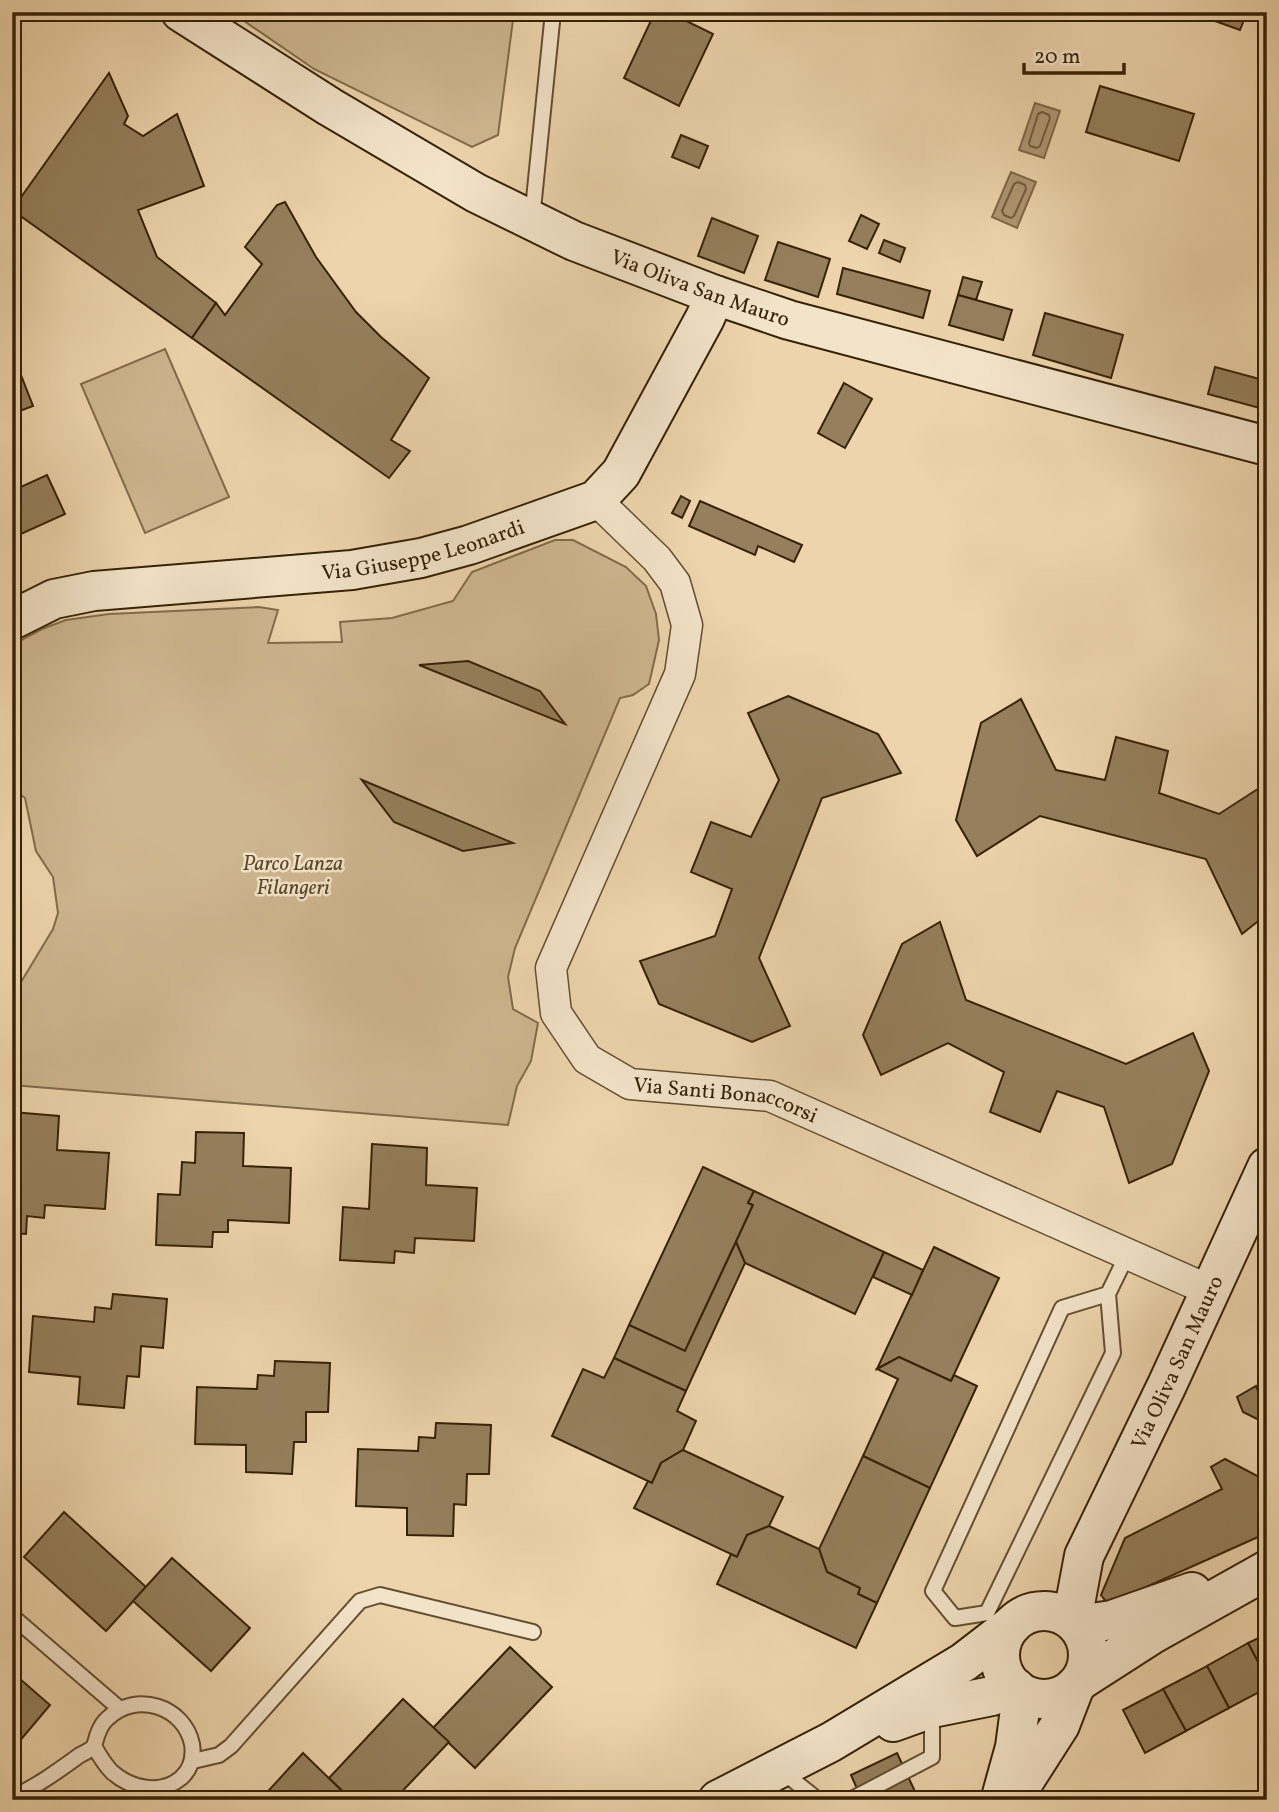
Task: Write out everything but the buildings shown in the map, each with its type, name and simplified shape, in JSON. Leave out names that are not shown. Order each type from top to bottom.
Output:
[{"type":"street","name":"Via Oliva San Mauro","points":[[181,12],[341,114],[475,192],[574,241],[789,320],[1267,446]]},
{"type":"street","name":"Via Giuseppe Leonardi","points":[[12,620],[54,600],[94,591],[352,570],[421,558],[468,545],[596,500],[621,473],[715,295]]},
{"type":"street","name":"Via Santi Bonaccorsi","points":[[596,500],[657,559],[675,583],[687,625],[680,674],[551,968],[556,1013],[587,1059],[630,1084],[770,1096],[1210,1291]]},
{"type":"street","name":"Via Oliva San Mauro","points":[[1084,1556],[1267,1167]]},
{"type":"street","points":[[718,1800],[765,1783],[964,1662],[1016,1621],[1084,1556]]},
{"type":"street","points":[[1074,1623],[1084,1556]]},
{"type":"street","points":[[1074,1623],[1112,1620],[1267,1568]]},
{"type":"street","points":[[1012,1800],[1060,1725],[1078,1683],[1087,1668],[1089,1655],[1081,1630],[1060,1613],[1046,1610],[1033,1612],[1016,1621],[1003,1637],[1000,1652],[1002,1667],[1008,1681],[1019,1691],[1032,1698],[1048,1699],[1063,1695],[1078,1683],[1151,1635],[1267,1568]]},
{"type":"street","points":[[831,1742],[932,1709],[1019,1691]]},
{"type":"street","points":[[1000,1800],[1015,1747],[1019,1691]]},
{"type":"lane","points":[[532,220],[553,12]]},
{"type":"lane","points":[[1108,1294],[1062,1308],[933,1591],[955,1618],[987,1613],[1113,1353],[1108,1294],[1128,1253]]},
{"type":"lane","points":[[193,1761],[219,1755],[231,1746],[360,1601],[380,1595],[533,1632]]},
{"type":"lane","points":[[12,1615],[120,1709]]},
{"type":"lane","points":[[12,1798],[45,1781],[94,1746],[98,1731],[107,1718],[120,1709],[135,1704],[150,1704],[166,1709],[178,1718],[188,1730],[193,1761],[184,1775],[172,1785],[160,1789],[146,1788],[113,1773],[94,1746]]},
{"type":"lane","points":[[850,1800],[932,1757],[932,1709]]},
{"type":"lane","points":[[765,1783],[818,1800]]},
{"type":"green space","points":[[231,12],[514,12],[498,135],[472,147],[314,69]]},
{"type":"green space","points":[[165,349],[229,497],[145,533],[81,384]]},
{"type":"green space","name":"Parco Lanza Filangeri","points":[[555,540],[573,540],[626,567],[646,586],[656,614],[659,640],[649,684],[633,695],[620,698],[515,948],[508,977],[513,1009],[538,1023],[531,1061],[517,1086],[508,1125],[12,1085],[12,997],[53,929],[58,913],[53,877],[36,851],[25,798],[12,788],[12,645],[66,620],[109,614],[259,607],[278,610],[268,643],[342,642],[340,622],[392,618],[453,601],[472,572]]},
{"type":"water","points":[[1035,103],[1060,111],[1044,158],[1019,150]]},
{"type":"water","points":[[1011,172],[1036,182],[1017,228],[992,217]]}]
